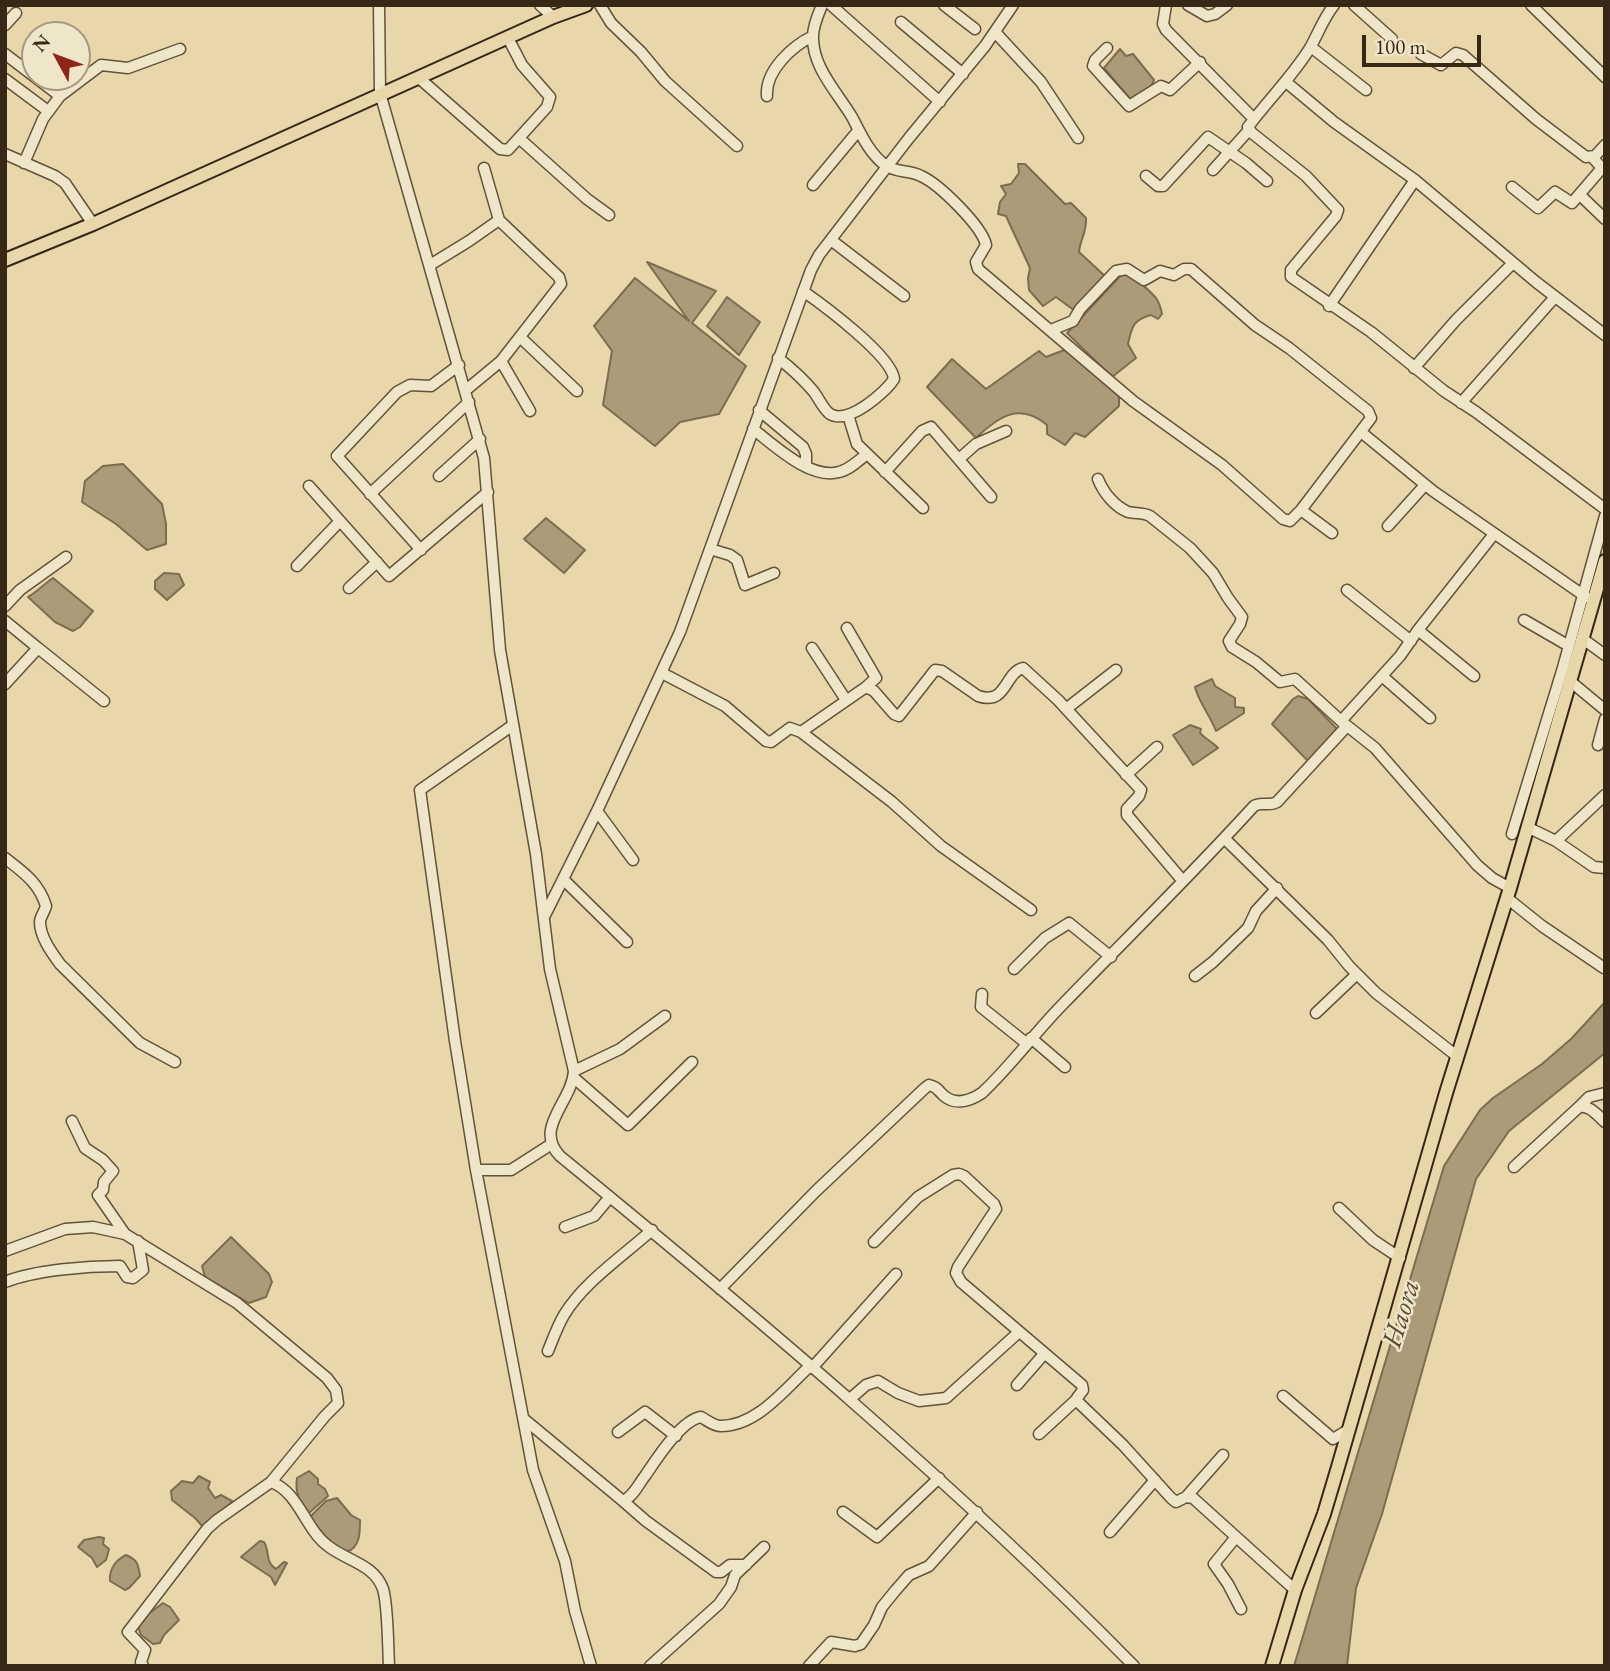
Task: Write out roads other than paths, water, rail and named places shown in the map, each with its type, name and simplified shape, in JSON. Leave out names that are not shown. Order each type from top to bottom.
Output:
[{"type":"main road","points":[[5,260],[93,224],[552,17],[586,5]]},
{"type":"main road","points":[[1272,1666],[1295,1590],[1324,1514],[1509,893],[1583,639],[1587,599],[1605,561]]},
{"type":"street","points":[[379,5],[380,93],[480,439],[488,492],[500,650],[539,876],[550,969],[573,1074],[550,1133],[550,1145],[850,1399],[939,1478],[1134,1666]]},
{"type":"street","points":[[540,5],[552,17]]},
{"type":"street","points":[[600,5],[611,23],[641,52],[664,81],[737,146]]},
{"type":"street","points":[[822,5],[813,36],[815,52],[858,131],[887,166],[916,174],[936,186],[984,238],[985,248],[976,262],[978,270],[1148,413],[1222,465],[1283,519],[1290,521],[1301,510],[1371,418],[1368,411],[1289,348],[1255,325],[1191,269],[1184,269],[1174,275],[1160,271],[1144,281],[1130,270],[1121,269],[1080,309],[1073,321],[1051,330]]},
{"type":"street","points":[[831,5],[940,102]]},
{"type":"street","points":[[944,5],[975,29]]},
{"type":"street","points":[[545,916],[680,632],[815,262],[887,166],[995,32],[1013,5]]},
{"type":"street","points":[[1188,5],[1207,16],[1227,5]]},
{"type":"street","points":[[1213,170],[1249,130],[1248,127],[1254,119],[1286,82],[1311,47],[1321,24],[1334,5]]},
{"type":"street","points":[[1354,5],[1392,39]]},
{"type":"street","points":[[1531,5],[1605,77]]},
{"type":"street","points":[[1166,7],[1164,27],[1254,119]]},
{"type":"street","points":[[5,25],[16,13]]},
{"type":"street","points":[[901,22],[962,74]]},
{"type":"street","points":[[995,32],[1041,82],[1078,138]]},
{"type":"street","points":[[767,96],[768,81],[773,71],[796,46],[813,36]]},
{"type":"street","points":[[419,78],[500,149],[508,150],[547,107],[550,97],[522,65],[508,38]]},
{"type":"street","points":[[1311,47],[1366,90]]},
{"type":"street","points":[[1107,48],[1095,60],[1093,66],[1129,106],[1161,86],[1170,90],[1199,62]]},
{"type":"street","points":[[23,163],[35,133],[48,111],[60,96],[101,65],[128,68],[180,49]]},
{"type":"street","points":[[1421,54],[1441,65],[1454,54],[1460,53],[1536,119],[1581,154],[1592,157],[1602,168],[1570,203],[1555,192],[1538,208],[1512,187]]},
{"type":"street","points":[[5,54],[60,96]]},
{"type":"street","points":[[5,79],[48,111]]},
{"type":"street","points":[[1286,82],[1334,122],[1415,180],[1513,263],[1605,335]]},
{"type":"street","points":[[1249,130],[1306,177],[1338,210],[1290,274],[1292,279],[1371,332],[1414,368],[1605,509]]},
{"type":"street","points":[[813,186],[858,131]]},
{"type":"street","points":[[1146,176],[1158,186],[1163,186],[1209,137],[1267,181]]},
{"type":"street","points":[[520,139],[587,199],[609,215]]},
{"type":"street","points":[[1592,157],[1605,145]]},
{"type":"street","points":[[5,154],[65,183],[93,224]]},
{"type":"street","points":[[466,390],[501,361],[561,281],[499,220],[484,168]]},
{"type":"street","points":[[1329,306],[1415,180]]},
{"type":"street","points":[[1580,195],[1605,219]]},
{"type":"street","points":[[430,265],[499,220]]},
{"type":"street","points":[[831,240],[904,296]]},
{"type":"street","points":[[1414,368],[1456,320],[1513,263]]},
{"type":"street","points":[[778,358],[805,382],[830,414],[848,415],[882,393],[892,382],[894,374],[873,348],[803,291]]},
{"type":"street","points":[[1461,402],[1555,297]]},
{"type":"street","points":[[520,337],[577,391]]},
{"type":"street","points":[[501,361],[530,411]]},
{"type":"street","points":[[421,550],[337,456],[404,388],[417,384],[430,386],[459,365]]},
{"type":"street","points":[[370,494],[469,402]]},
{"type":"street","points":[[759,410],[803,447],[806,467]]},
{"type":"street","points":[[848,415],[854,439],[923,508]]},
{"type":"street","points":[[885,471],[928,426],[937,432],[991,497]]},
{"type":"street","points":[[752,429],[794,461],[823,472],[837,473],[848,469],[867,454]]},
{"type":"street","points":[[959,458],[976,444],[1006,431]]},
{"type":"street","points":[[1361,432],[1425,485],[1587,599]]},
{"type":"street","points":[[439,476],[480,439]]},
{"type":"street","points":[[1098,479],[1107,496],[1127,511],[1143,512],[1150,516],[1190,548],[1213,573],[1242,617],[1229,641],[1230,645],[1280,682],[1295,680],[1375,748],[1477,865],[1542,926],[1604,968]]},
{"type":"street","points":[[1388,526],[1425,485]]},
{"type":"street","points":[[309,486],[386,574],[391,575],[488,492]]},
{"type":"street","points":[[1301,510],[1332,533]]},
{"type":"street","points":[[1512,834],[1569,646],[1587,599],[1605,516]]},
{"type":"street","points":[[297,566],[340,522]]},
{"type":"street","points":[[720,1289],[807,1200],[925,1088],[929,1085],[936,1086],[954,1102],[973,1098],[986,1089],[1029,1040],[1254,806],[1273,804],[1284,795],[1411,641],[1494,534]]},
{"type":"street","points":[[710,549],[737,560],[745,585],[774,573]]},
{"type":"street","points":[[5,606],[20,590],[66,557]]},
{"type":"street","points":[[349,588],[377,562]]},
{"type":"street","points":[[1347,590],[1411,641]]},
{"type":"street","points":[[1524,620],[1569,646]]},
{"type":"street","points":[[5,621],[104,701]]},
{"type":"street","points":[[801,732],[876,678],[847,628]]},
{"type":"street","points":[[1418,630],[1474,676]]},
{"type":"street","points":[[1583,639],[1605,655]]},
{"type":"street","points":[[5,684],[38,648]]},
{"type":"street","points":[[811,648],[846,700]]},
{"type":"street","points":[[866,687],[874,691],[894,714],[899,716],[935,670],[942,671],[985,698],[1000,694],[1022,668],[1066,709],[1141,792],[1126,809],[1127,815],[1182,880]]},
{"type":"street","points":[[1066,709],[1115,670]]},
{"type":"street","points":[[662,673],[725,706],[766,741],[771,741],[790,728],[801,732],[862,778],[941,845],[1031,910]]},
{"type":"street","points":[[1382,676],[1430,718]]},
{"type":"street","points":[[1570,681],[1605,710]]},
{"type":"street","points":[[1598,745],[1605,719]]},
{"type":"street","points":[[513,725],[420,790],[476,1170],[523,1419],[533,1470],[565,1561],[575,1611],[591,1666]]},
{"type":"street","points":[[1126,775],[1157,747]]},
{"type":"street","points":[[1556,841],[1605,795]]},
{"type":"street","points":[[597,811],[633,860]]},
{"type":"street","points":[[1527,827],[1556,841],[1594,867],[1605,868]]},
{"type":"street","points":[[1225,839],[1335,946],[1357,974],[1388,1004],[1458,1057]]},
{"type":"street","points":[[5,858],[40,890],[46,906],[40,919],[41,927],[60,964],[140,1043],[175,1062]]},
{"type":"street","points":[[564,880],[627,942]]},
{"type":"street","points":[[1195,976],[1248,928],[1256,911],[1277,888]]},
{"type":"street","points":[[1014,969],[1045,938],[1069,923],[1111,957]]},
{"type":"street","points":[[1316,1013],[1357,974]]},
{"type":"street","points":[[982,994],[982,1009],[1065,1067]]},
{"type":"street","points":[[573,1074],[620,1049],[665,1016]]},
{"type":"street","points":[[573,1074],[628,1125],[692,1062]]},
{"type":"street","points":[[1514,1167],[1590,1097],[1605,1093]]},
{"type":"street","points":[[1579,1107],[1585,1106],[1605,1122]]},
{"type":"street","points":[[72,1121],[83,1145],[113,1171],[98,1195],[125,1234]]},
{"type":"street","points":[[476,1170],[511,1170],[550,1145]]},
{"type":"street","points":[[874,1242],[918,1197],[953,1175],[960,1174],[994,1204],[996,1209],[958,1267],[957,1275],[961,1282],[1083,1386],[1077,1399],[1038,1434]]},
{"type":"street","points":[[565,1227],[594,1216],[611,1197]]},
{"type":"street","points":[[1339,1209],[1373,1241],[1399,1258]]},
{"type":"street","points":[[5,1251],[65,1228],[93,1227],[125,1234],[237,1303],[314,1365],[333,1384],[338,1403],[271,1482],[207,1529],[128,1632],[145,1650],[141,1662],[143,1666]]},
{"type":"street","points":[[548,1351],[558,1325],[569,1307],[652,1230]]},
{"type":"street","points":[[5,1282],[60,1270],[105,1266],[120,1266],[127,1277],[133,1278],[143,1270],[138,1241]]},
{"type":"street","points":[[624,1501],[631,1496],[689,1422],[697,1417],[721,1426],[747,1420],[811,1367],[896,1274]]},
{"type":"street","points":[[850,1399],[875,1381],[919,1401],[946,1398],[1018,1332]]},
{"type":"street","points":[[1017,1385],[1044,1353]]},
{"type":"street","points":[[1283,1396],[1333,1439],[1349,1430]]},
{"type":"street","points":[[1077,1399],[1174,1501],[1193,1498],[1295,1590]]},
{"type":"street","points":[[618,1432],[645,1412],[676,1436]]},
{"type":"street","points":[[523,1419],[646,1521],[716,1572],[721,1572],[730,1564],[746,1565]]},
{"type":"street","points":[[1186,1497],[1223,1455]]},
{"type":"street","points":[[843,1512],[878,1537],[939,1478]]},
{"type":"street","points":[[1110,1532],[1155,1480]]},
{"type":"street","points":[[271,1482],[290,1494],[307,1524],[327,1546],[345,1558],[359,1563],[377,1580],[384,1597],[389,1666]]},
{"type":"street","points":[[809,1666],[831,1642],[855,1646],[861,1644],[886,1601],[909,1575],[929,1566],[977,1512]]},
{"type":"street","points":[[1236,1537],[1214,1564],[1241,1609]]},
{"type":"street","points":[[650,1666],[719,1604],[731,1587],[735,1575],[764,1546]]},
{"type":"water","points":[[1120,49],[1126,56],[1133,54],[1154,80],[1149,91],[1131,100],[1104,68]]},
{"type":"water","points":[[1018,164],[1025,164],[1065,204],[1071,203],[1086,218],[1079,252],[1107,278],[1075,311],[1056,297],[1043,306],[1029,290],[1030,268],[1006,216],[998,214],[1000,202],[1006,194],[1001,186],[1011,184],[1019,173]]},
{"type":"water","points":[[647,262],[716,291],[692,323],[746,366],[719,414],[680,422],[655,446],[603,405],[612,351],[594,326],[635,278],[689,321]]},
{"type":"water","points":[[1125,271],[1156,298],[1162,314],[1158,319],[1151,315],[1145,317],[1134,325],[1128,344],[1136,358],[1112,377],[1067,333]]},
{"type":"water","points":[[727,297],[760,322],[739,355],[707,326]]},
{"type":"water","points":[[1067,349],[1119,396],[1119,406],[1085,437],[1075,433],[1065,445],[1047,434],[1047,425],[1037,418],[1019,413],[1001,418],[976,438],[927,387],[952,359],[986,389],[1039,351],[1046,357]]},
{"type":"water","points":[[123,464],[162,504],[166,544],[147,550],[116,524],[82,502],[85,481],[103,466]]},
{"type":"water","points":[[546,518],[585,550],[564,573],[524,539]]},
{"type":"water","points":[[164,573],[179,574],[184,585],[167,600],[155,589],[155,581]]},
{"type":"water","points":[[53,578],[93,611],[80,627],[73,631],[55,622],[28,597]]},
{"type":"water","points":[[1212,679],[1215,686],[1235,698],[1235,707],[1244,708],[1244,713],[1216,731],[1195,687]]},
{"type":"water","points":[[1298,696],[1308,699],[1337,729],[1308,761],[1272,724]]},
{"type":"water","points":[[1190,725],[1201,729],[1200,733],[1218,748],[1193,765],[1173,735]]},
{"type":"water","name":"Haora","points":[[1605,1002],[1605,1053],[1509,1131],[1476,1179],[1382,1514],[1356,1588],[1347,1666],[1294,1666],[1444,1166],[1480,1110],[1571,1039]]},
{"type":"water","points":[[231,1237],[269,1274],[272,1282],[266,1297],[249,1303],[205,1277],[202,1266]]},
{"type":"water","points":[[309,1471],[318,1479],[318,1484],[325,1489],[328,1496],[309,1513],[300,1502],[297,1478]]},
{"type":"water","points":[[199,1476],[210,1482],[208,1488],[215,1498],[221,1495],[232,1501],[220,1517],[204,1528],[172,1500],[171,1491],[182,1481],[193,1483]]},
{"type":"water","points":[[337,1498],[351,1515],[360,1520],[357,1543],[347,1552],[332,1545],[309,1518],[326,1501]]},
{"type":"water","points":[[104,1538],[103,1544],[109,1549],[106,1560],[97,1567],[92,1558],[78,1547],[84,1540]]},
{"type":"water","points":[[260,1541],[266,1545],[269,1560],[276,1569],[284,1562],[287,1563],[275,1585],[271,1577],[241,1557]]},
{"type":"water","points":[[126,1555],[137,1563],[140,1576],[125,1590],[110,1581],[110,1577],[114,1565]]},
{"type":"water","points":[[163,1603],[170,1607],[179,1620],[160,1643],[153,1644],[141,1635],[138,1627],[147,1615]]}]
